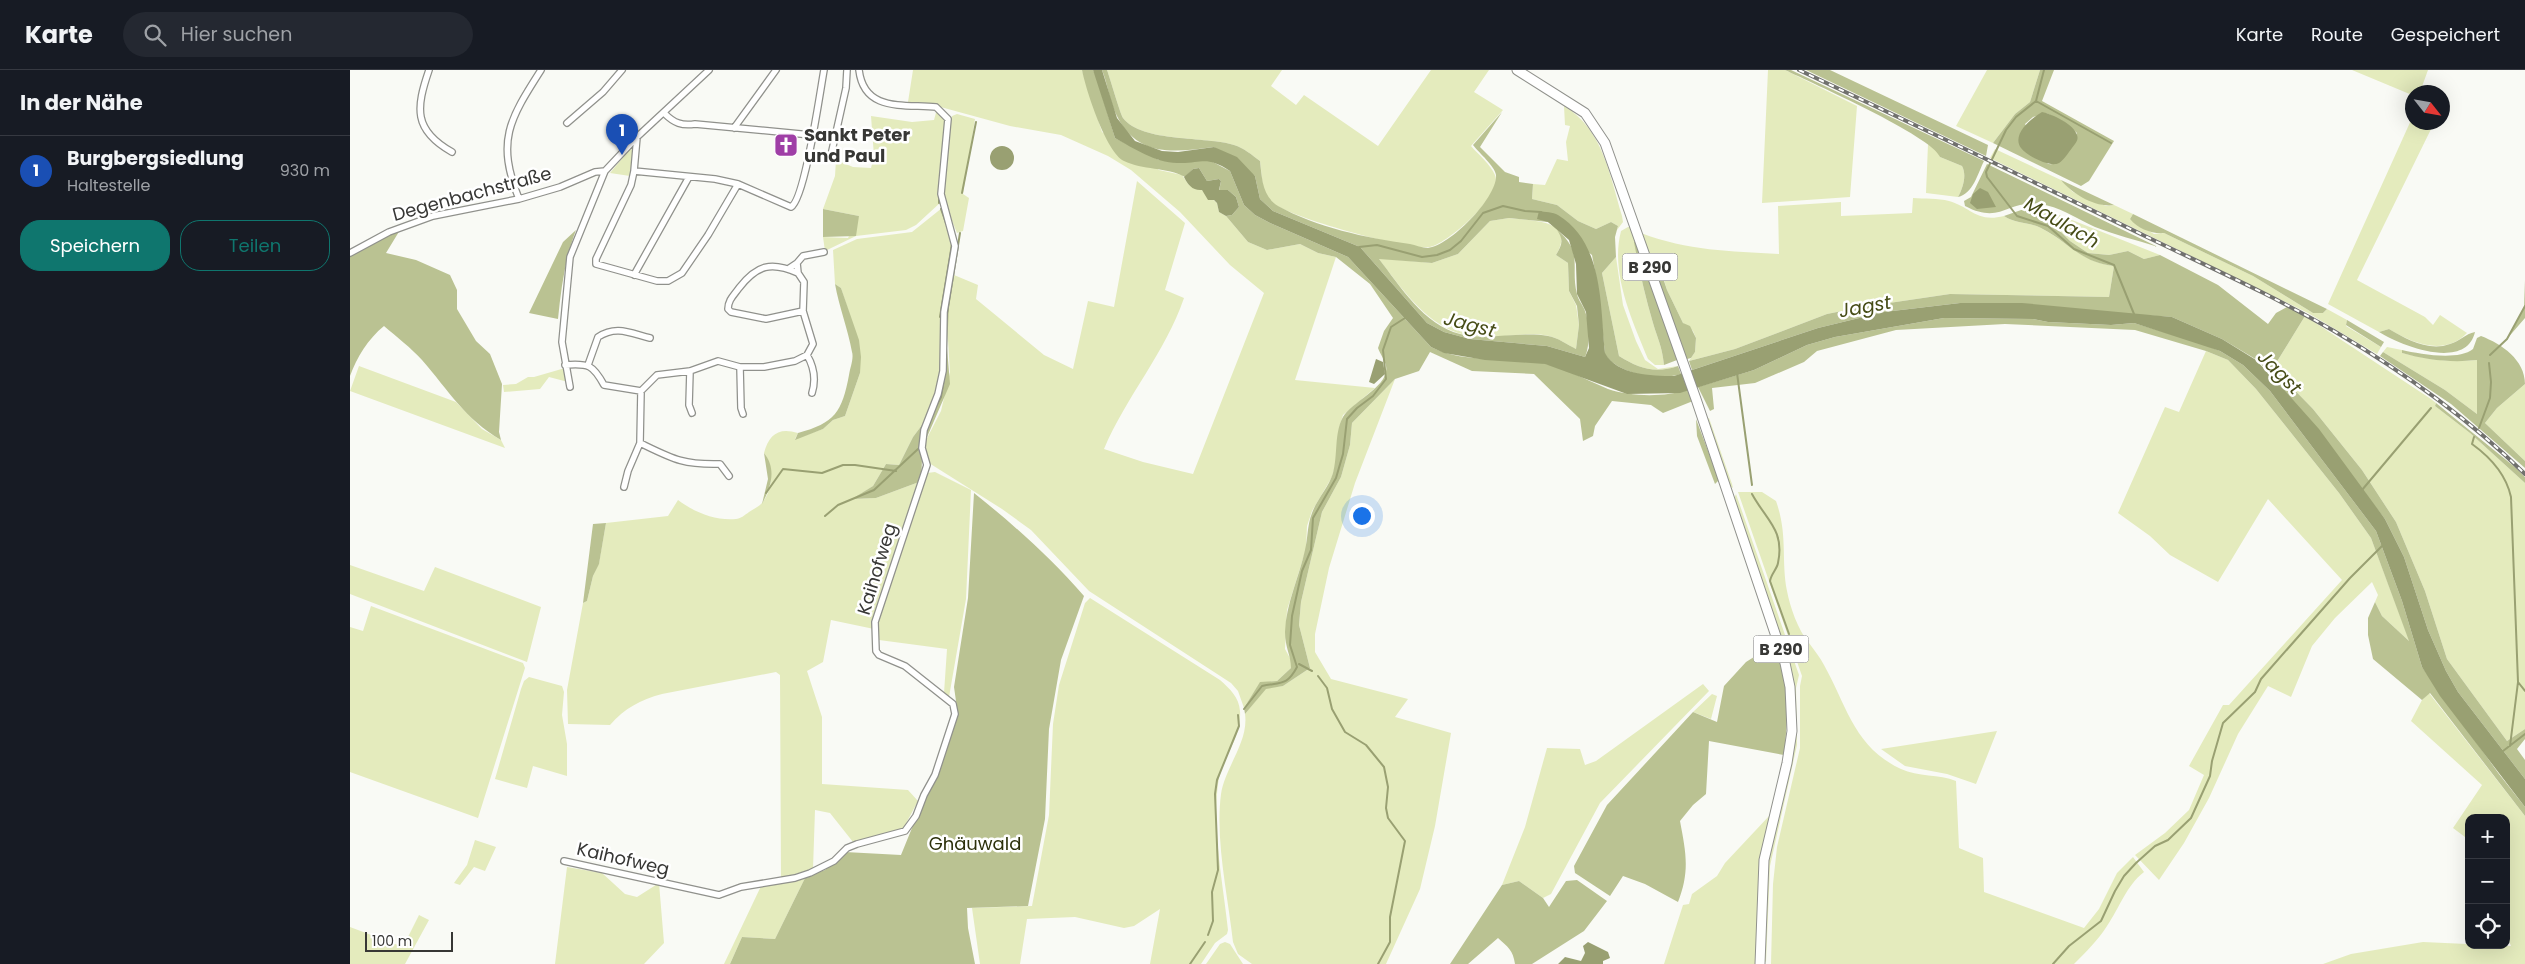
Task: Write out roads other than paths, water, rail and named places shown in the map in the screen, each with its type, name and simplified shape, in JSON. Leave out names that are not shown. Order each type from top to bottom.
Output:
[{"type":"main road","name":"B 290","points":[[1517,70],[1577,107],[1590,119],[1605,143],[1680,353],[1778,640],[1790,687],[1792,722],[1790,741],[1762,874],[1760,964]]},
{"type":"street","points":[[429,70],[419,105],[421,119],[427,132],[452,152]]},
{"type":"street","points":[[519,199],[508,172],[508,130],[520,102],[541,70]]},
{"type":"street","points":[[567,123],[603,92],[622,70]]},
{"type":"street","points":[[570,387],[562,342],[570,258],[605,171],[709,70]]},
{"type":"street","points":[[734,128],[738,119],[776,70]]},
{"type":"street","points":[[634,172],[738,184],[791,206],[797,200],[806,172],[811,135],[824,70]]},
{"type":"street","points":[[809,155],[831,155],[846,88],[846,70]]},
{"type":"street","name":"Kaihofweg","points":[[564,861],[719,895],[741,887],[796,878],[834,860],[852,846],[905,831],[916,816],[924,795],[935,775],[955,714],[953,704],[905,666],[879,655],[876,651],[875,631],[881,601],[927,465],[922,448],[924,430],[938,394],[943,371],[944,312],[955,246],[941,194],[948,119],[936,107],[888,103],[872,98],[863,87],[858,70]]},
{"type":"street","points":[[665,114],[673,122],[688,125],[811,135]]},
{"type":"street","points":[[637,138],[631,185],[596,259],[596,264],[601,267],[657,281],[668,281],[682,273],[708,235],[738,184]]},
{"type":"street","name":"Degenbachstraße","points":[[350,253],[389,232],[433,216],[519,199],[560,187],[595,172],[605,171]]},
{"type":"street","points":[[634,275],[689,177]]},
{"type":"street","points":[[788,269],[803,256],[824,252]]},
{"type":"street","points":[[624,487],[628,471],[640,443],[641,391],[657,375],[690,371],[718,362],[740,368],[764,368],[795,361],[807,356],[813,344],[803,311],[804,282],[798,273],[797,262]]},
{"type":"street","points":[[798,273],[773,266],[759,268],[748,277],[733,296],[728,303],[728,309],[731,312],[766,319],[803,311]]},
{"type":"street","points":[[588,365],[598,337],[608,330],[619,330],[650,338]]},
{"type":"street","points":[[807,356],[812,364],[815,384],[812,393]]},
{"type":"street","points":[[565,365],[588,365],[595,369],[604,385],[641,391]]},
{"type":"street","points":[[740,368],[740,408],[743,414]]},
{"type":"street","points":[[690,371],[689,405],[692,413]]},
{"type":"street","points":[[640,443],[672,459],[692,464],[720,464],[729,476]]},
{"type":"waterway","name":"Maulach","points":[[2044,70],[2036,101],[2016,117],[2006,130],[1986,172],[1987,177],[2017,216],[2048,226],[2074,249],[2114,265],[2134,314]]},
{"type":"waterway","points":[[2036,101],[2111,143]]},
{"type":"waterway","points":[[962,193],[976,122]]},
{"type":"waterway","points":[[939,194],[939,203]]},
{"type":"waterway","points":[[1359,247],[1377,245],[1422,257],[1437,255],[1450,250],[1461,241],[1483,213],[1503,206],[1525,211],[1541,212]]},
{"type":"waterway","points":[[941,209],[946,223]]},
{"type":"waterway","points":[[946,320],[960,233]]},
{"type":"waterway","points":[[940,317],[952,244]]},
{"type":"waterway","points":[[2490,355],[2507,339],[2525,306]]},
{"type":"waterway","points":[[1244,709],[1262,686],[1287,680],[1297,667],[1290,645],[1292,616],[1302,571],[1311,550],[1313,518],[1336,478],[1343,454],[1347,419],[1357,408],[1373,396],[1386,379],[1383,350],[1391,327],[1405,318]]},
{"type":"waterway","points":[[2479,428],[2490,398],[2489,363]]},
{"type":"waterway","points":[[935,408],[941,397],[945,372]]},
{"type":"waterway","points":[[1737,373],[1752,485]]},
{"type":"waterway","points":[[2362,490],[2431,408]]},
{"type":"waterway","points":[[2474,437],[2472,444],[2496,467],[2505,481],[2511,497],[2518,682]]},
{"type":"waterway","points":[[825,516],[838,505],[874,490],[918,449]]},
{"type":"waterway","points":[[766,493],[783,469],[822,473],[843,465],[855,465],[896,471]]},
{"type":"waterway","points":[[1752,494],[1777,534],[1779,542],[1778,563],[1770,581],[1789,634]]},
{"type":"waterway","points":[[2053,964],[2069,946],[2101,921],[2124,876],[2136,863],[2155,846],[2168,840],[2191,818],[2210,776],[2212,761],[2223,723],[2255,692],[2261,679],[2350,578],[2382,546]]},
{"type":"waterway","points":[[1299,664],[1312,671]]},
{"type":"waterway","points":[[1318,676],[1327,688],[1332,709],[1345,732],[1366,745],[1384,767],[1388,787],[1386,808],[1388,818],[1405,841],[1390,917],[1390,942],[1378,964]]},
{"type":"waterway","points":[[2510,746],[2518,682],[2525,691]]},
{"type":"waterway","points":[[1208,935],[1213,921],[1212,892],[1218,870],[1215,794],[1217,780],[1239,726],[1238,715]]},
{"type":"waterway","points":[[2503,751],[2525,734]]},
{"type":"waterway","points":[[1190,964],[1205,942]]},
{"type":"railway","points":[[1799,70],[2241,282],[2311,318],[2410,379],[2458,415],[2525,474]]},
{"type":"place","name":"Sankt Peter und Paul","points":[[786,145]]},
{"type":"place","name":"Burgbergsiedlung","points":[[622,155]]},
{"type":"water label","name":"Jagst","points":[[1865,306]]},
{"type":"water label","name":"Jagst","points":[[1470,324]]},
{"type":"water label","name":"Jagst","points":[[2280,372]]},
{"type":"park label","name":"Ghäuwald","points":[[975,844]]}]
